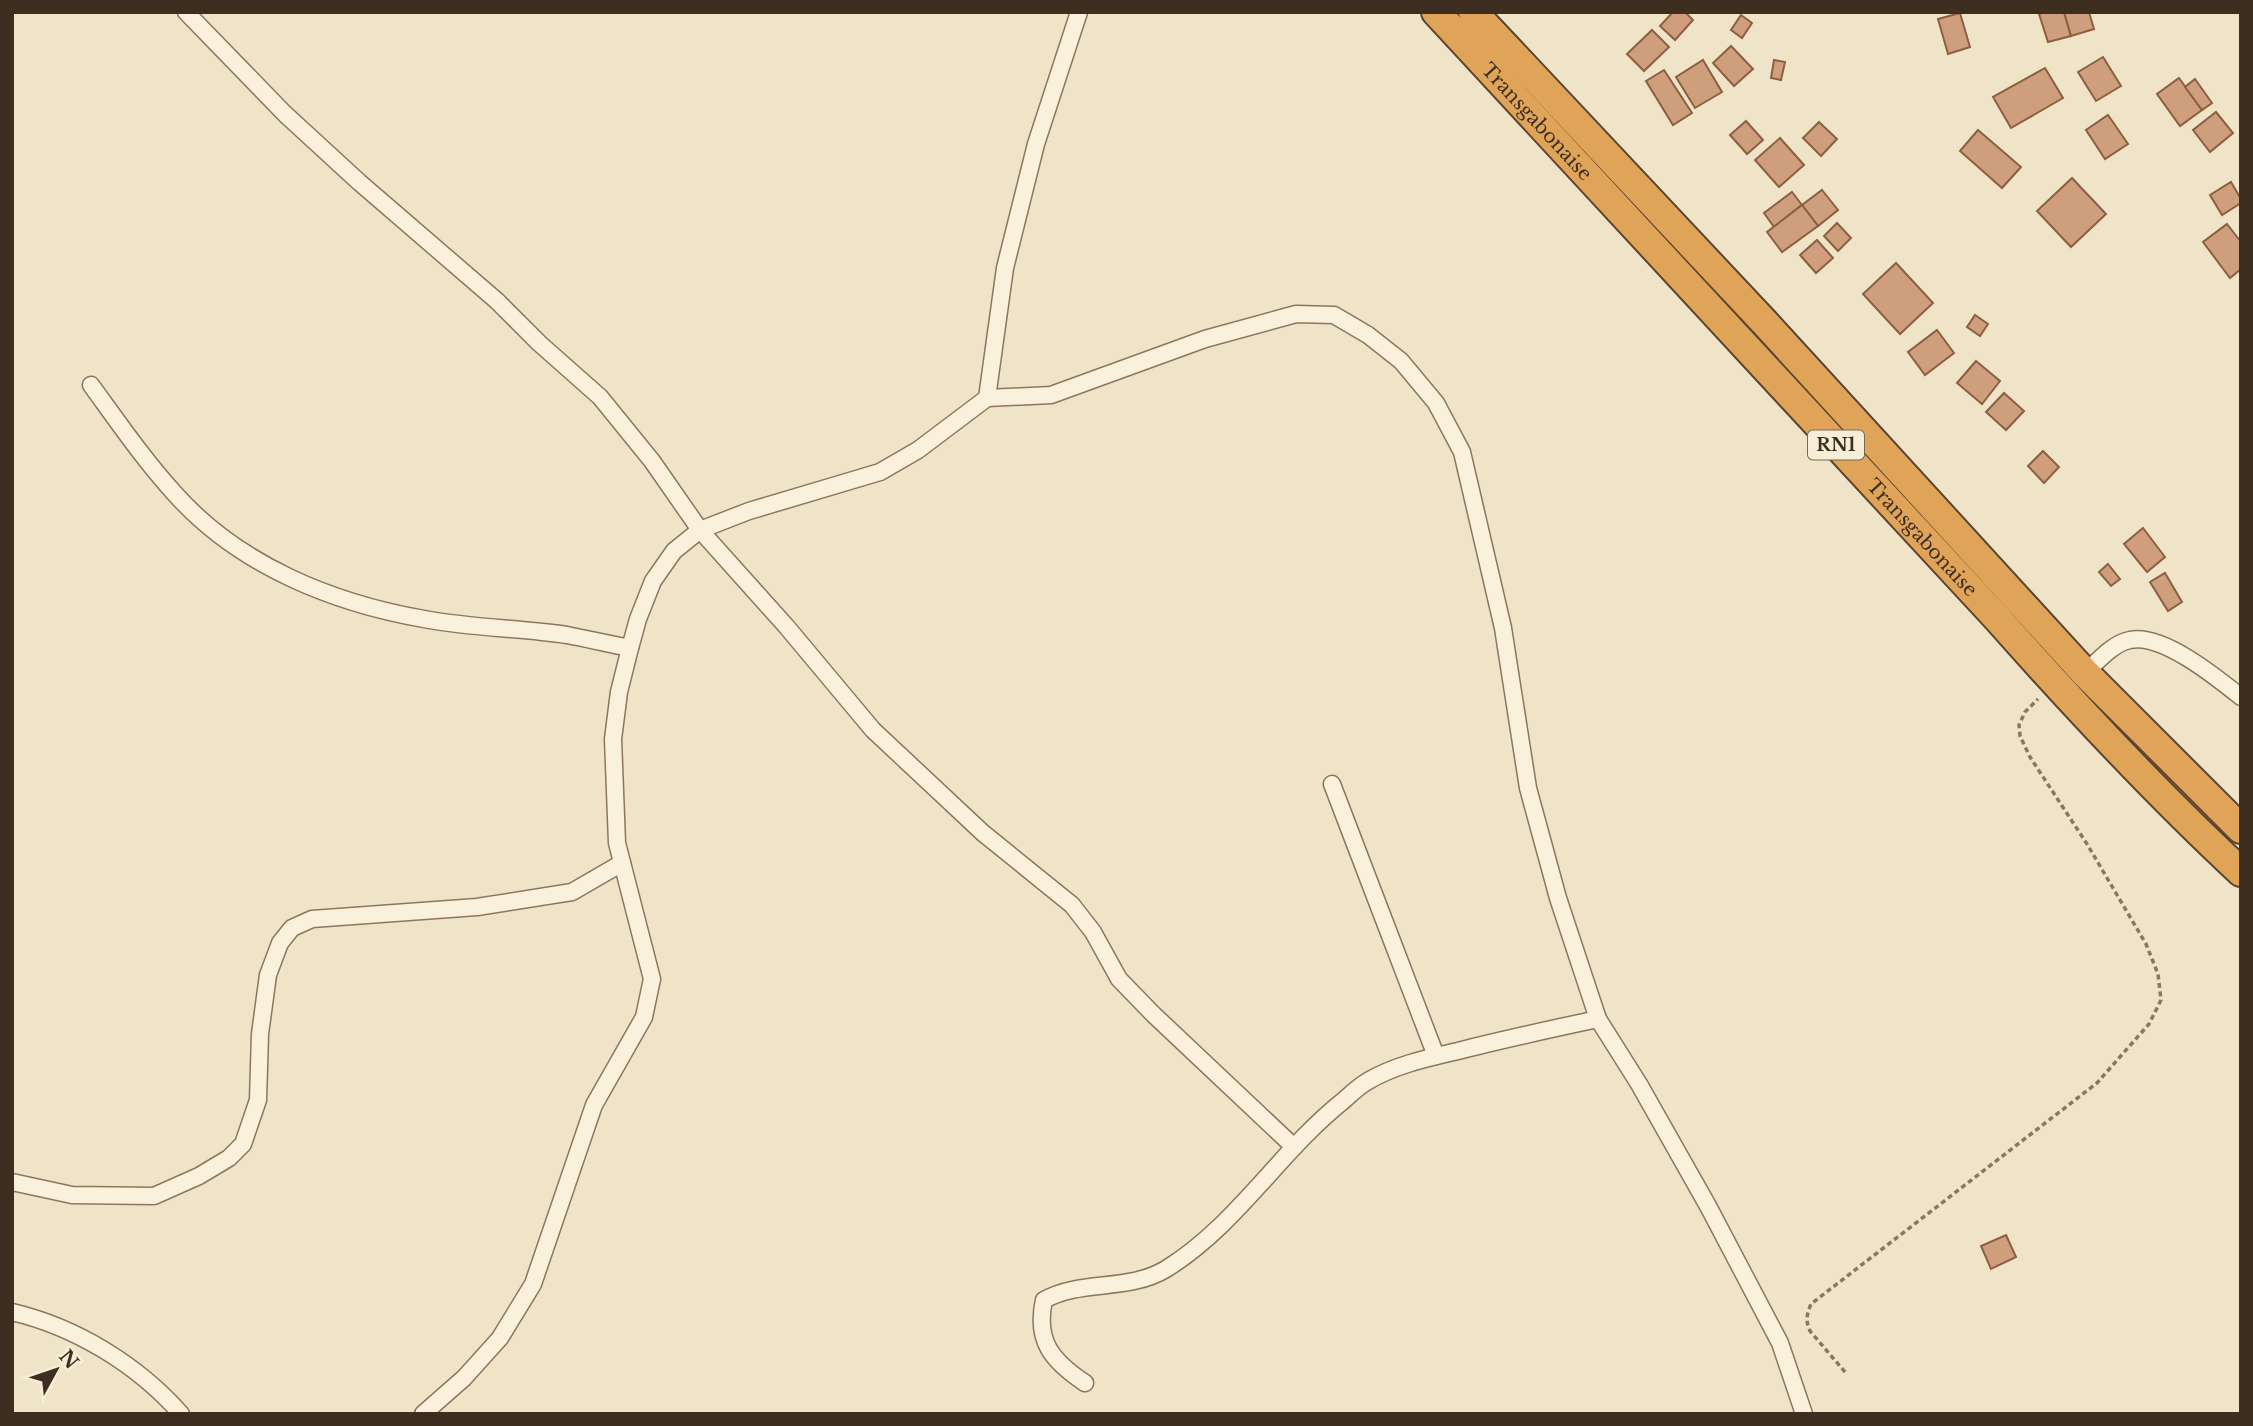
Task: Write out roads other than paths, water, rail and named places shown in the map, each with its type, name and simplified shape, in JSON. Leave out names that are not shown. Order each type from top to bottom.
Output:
[{"type":"highway","name":"Transgabonaise","points":[[1436,12],[2057,686],[2158,793],[2241,872]]},
{"type":"highway","name":"Transgabonaise","points":[[1473,12],[1996,572],[2085,673],[2241,829]]},
{"type":"street","points":[[186,12],[285,114],[600,397],[652,461],[700,530],[786,626],[873,730],[983,833],[1072,905],[1093,932],[1119,979],[1294,1147]]},
{"type":"street","points":[[987,398],[1005,268],[1037,144],[1079,12]]},
{"type":"street","points":[[423,1414],[464,1378],[500,1338],[533,1284],[594,1105],[644,1017],[652,979],[617,843],[613,739],[619,692],[638,619],[653,581],[674,551],[700,530],[749,511],[880,472],[918,450],[987,398],[1051,395],[1205,339],[1296,314],[1334,314],[1368,335],[1401,361],[1436,403],[1462,452],[1503,628],[1528,788],[1558,898],[1598,1019],[1639,1084],[1702,1195],[1780,1343],[1804,1414]]},
{"type":"street","points":[[91,385],[136,447],[177,496],[238,549],[276,571],[341,597],[425,620],[566,635],[630,648]]},
{"type":"street","points":[[2085,673],[2119,645],[2130,640],[2146,641],[2163,645],[2186,657],[2241,696]]},
{"type":"street","points":[[1332,784],[1436,1056]]},
{"type":"street","points":[[12,1182],[72,1195],[154,1196],[199,1176],[229,1158],[243,1144],[258,1100],[260,1034],[268,975],[280,943],[292,928],[312,919],[477,907],[572,892],[622,863]]},
{"type":"street","points":[[1086,1383],[1064,1369],[1047,1344],[1042,1334],[1040,1318],[1044,1300],[1059,1291],[1142,1282],[1166,1270],[1216,1229],[1327,1114],[1367,1082],[1399,1067],[1436,1056],[1598,1019]]},
{"type":"street","points":[[12,1312],[32,1317],[88,1340],[143,1377],[181,1414]]}]
